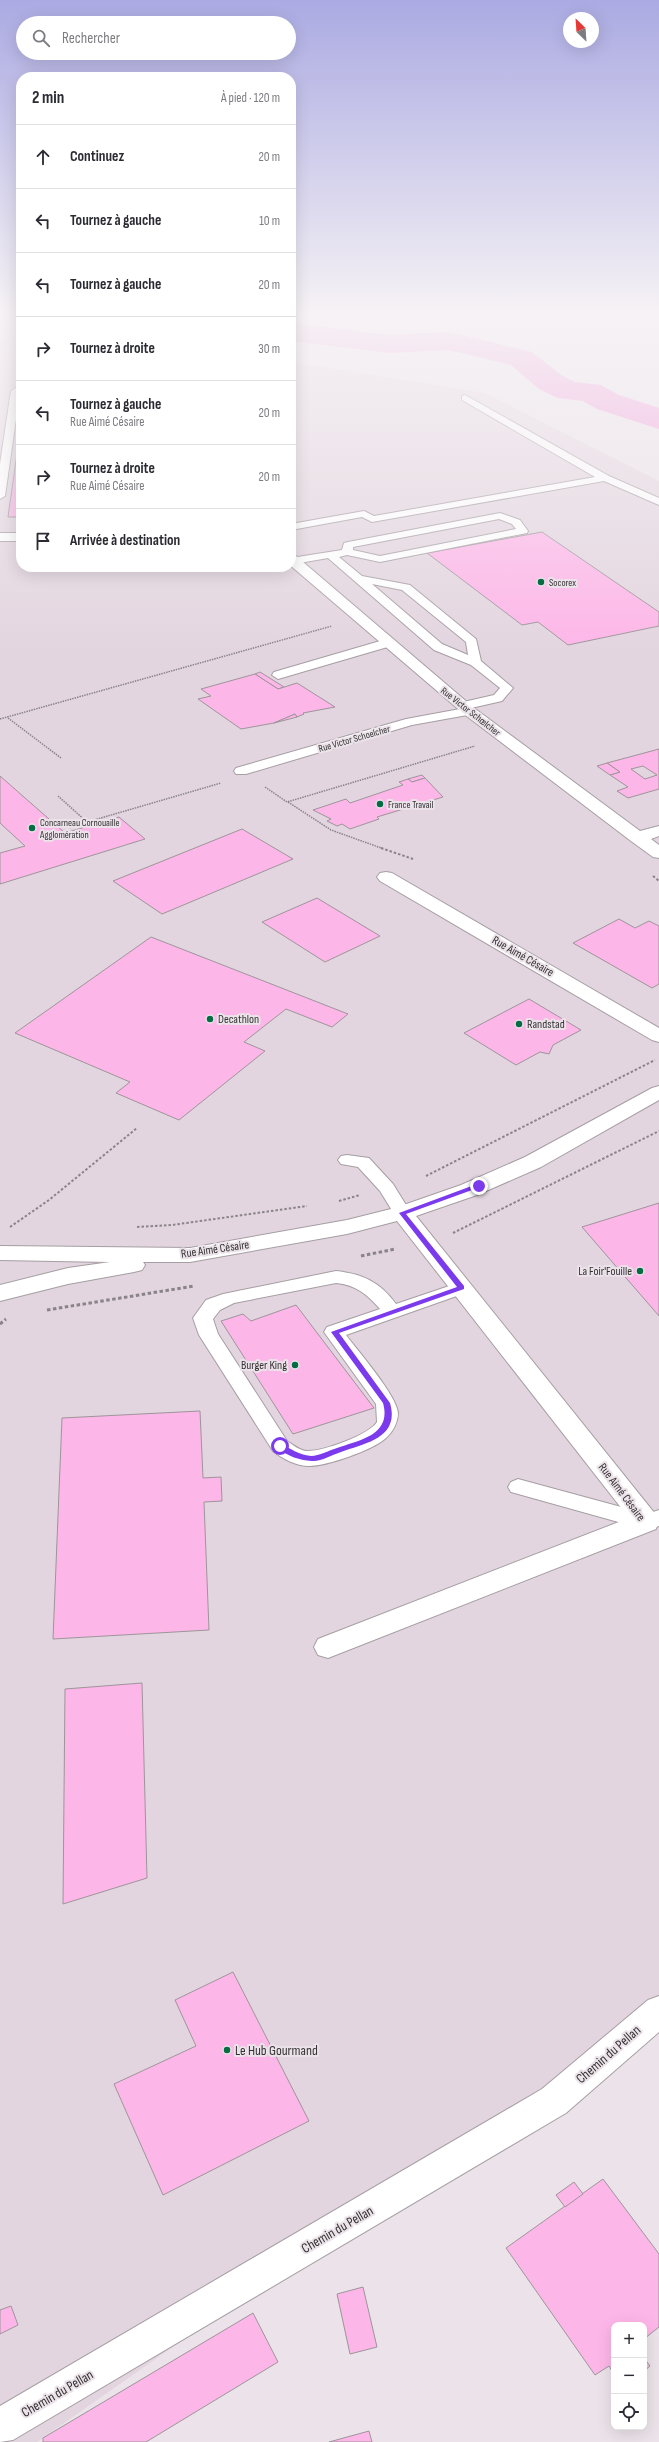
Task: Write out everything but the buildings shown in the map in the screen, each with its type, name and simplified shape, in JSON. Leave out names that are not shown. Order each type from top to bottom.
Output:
[{"type":"street","points":[[0,537],[16,537]]},
{"type":"street","name":"Rue Victor Schœlcher","points":[[296,563],[387,643],[466,709],[659,853]]},
{"type":"street","points":[[638,837],[659,831]]},
{"type":"street","name":"Rue Aimé Césaire","points":[[386,877],[659,1036]]},
{"type":"street","name":"Rue Aimé Césaire","points":[[1,1242],[190,1255],[312,1235],[402,1213],[469,1190],[533,1162],[659,1092]]},
{"type":"street","name":"Rue Aimé Césaire","points":[[328,1647],[653,1520],[461,1288],[402,1213]]},
{"type":"street","points":[[0,1293],[68,1276],[190,1255]]},
{"type":"street","name":"Chemin du Pellan","points":[[0,2427],[554,2101],[659,2011]]},
{"type":"lane","points":[[0,496],[11,424]]},
{"type":"lane","points":[[510,424],[605,478],[659,502]]},
{"type":"lane","points":[[296,527],[364,514],[372,519],[605,478]]},
{"type":"lane","points":[[296,560],[347,552],[380,559],[523,531],[516,522],[500,516],[348,545],[347,552]]},
{"type":"lane","points":[[331,555],[355,578],[438,648],[475,662],[472,640],[406,587],[355,578]]},
{"type":"lane","points":[[278,674],[387,643]]},
{"type":"lane","name":"Rue Victor Schoelcher","points":[[244,773],[410,722],[466,709],[498,698],[507,688],[475,662]]},
{"type":"lane","points":[[347,1160],[363,1162],[387,1188],[402,1213]]},
{"type":"lane","points":[[392,1312],[376,1290],[365,1283],[351,1278],[336,1277],[230,1298],[213,1305],[203,1318],[209,1335],[280,1446],[294,1455],[313,1459],[376,1437],[385,1425],[389,1413],[386,1403],[334,1332],[392,1312],[461,1288]]},
{"type":"lane","points":[[518,1487],[653,1520]]},
{"type":"path","points":[[0,719],[338,625]]},
{"type":"path","points":[[8,717],[61,758]]},
{"type":"path","points":[[287,802],[480,744]]},
{"type":"path","points":[[70,827],[244,773],[331,830],[413,859]]},
{"type":"path","points":[[58,796],[87,822]]},
{"type":"path","points":[[1,1242],[49,1200],[137,1128]]},
{"type":"shaded area","points":[[0,424],[16,424],[16,572],[296,572],[296,424],[546,424],[659,481],[659,2007],[37,2442],[0,2442]]},
{"type":"place","name":"Socorex","points":[[541,582]]},
{"type":"place","name":"France Travail","points":[[380,804]]},
{"type":"place","name":"Concarneau Cornouaille Agglomération","points":[[32,828]]},
{"type":"place","name":"Decathlon","points":[[210,1019]]},
{"type":"place","name":"Randstad","points":[[519,1024]]},
{"type":"place","name":"La Foir'Fouille","points":[[640,1271]]},
{"type":"place","name":"Burger King","points":[[295,1365]]},
{"type":"place","name":"Le Hub Gourmand","points":[[227,2050]]},
{"type":"route","points":[[280,1446],[294,1455],[313,1459],[332,1454],[376,1437],[385,1425],[389,1413],[386,1403],[334,1332],[461,1288],[402,1213],[479,1186]]}]
